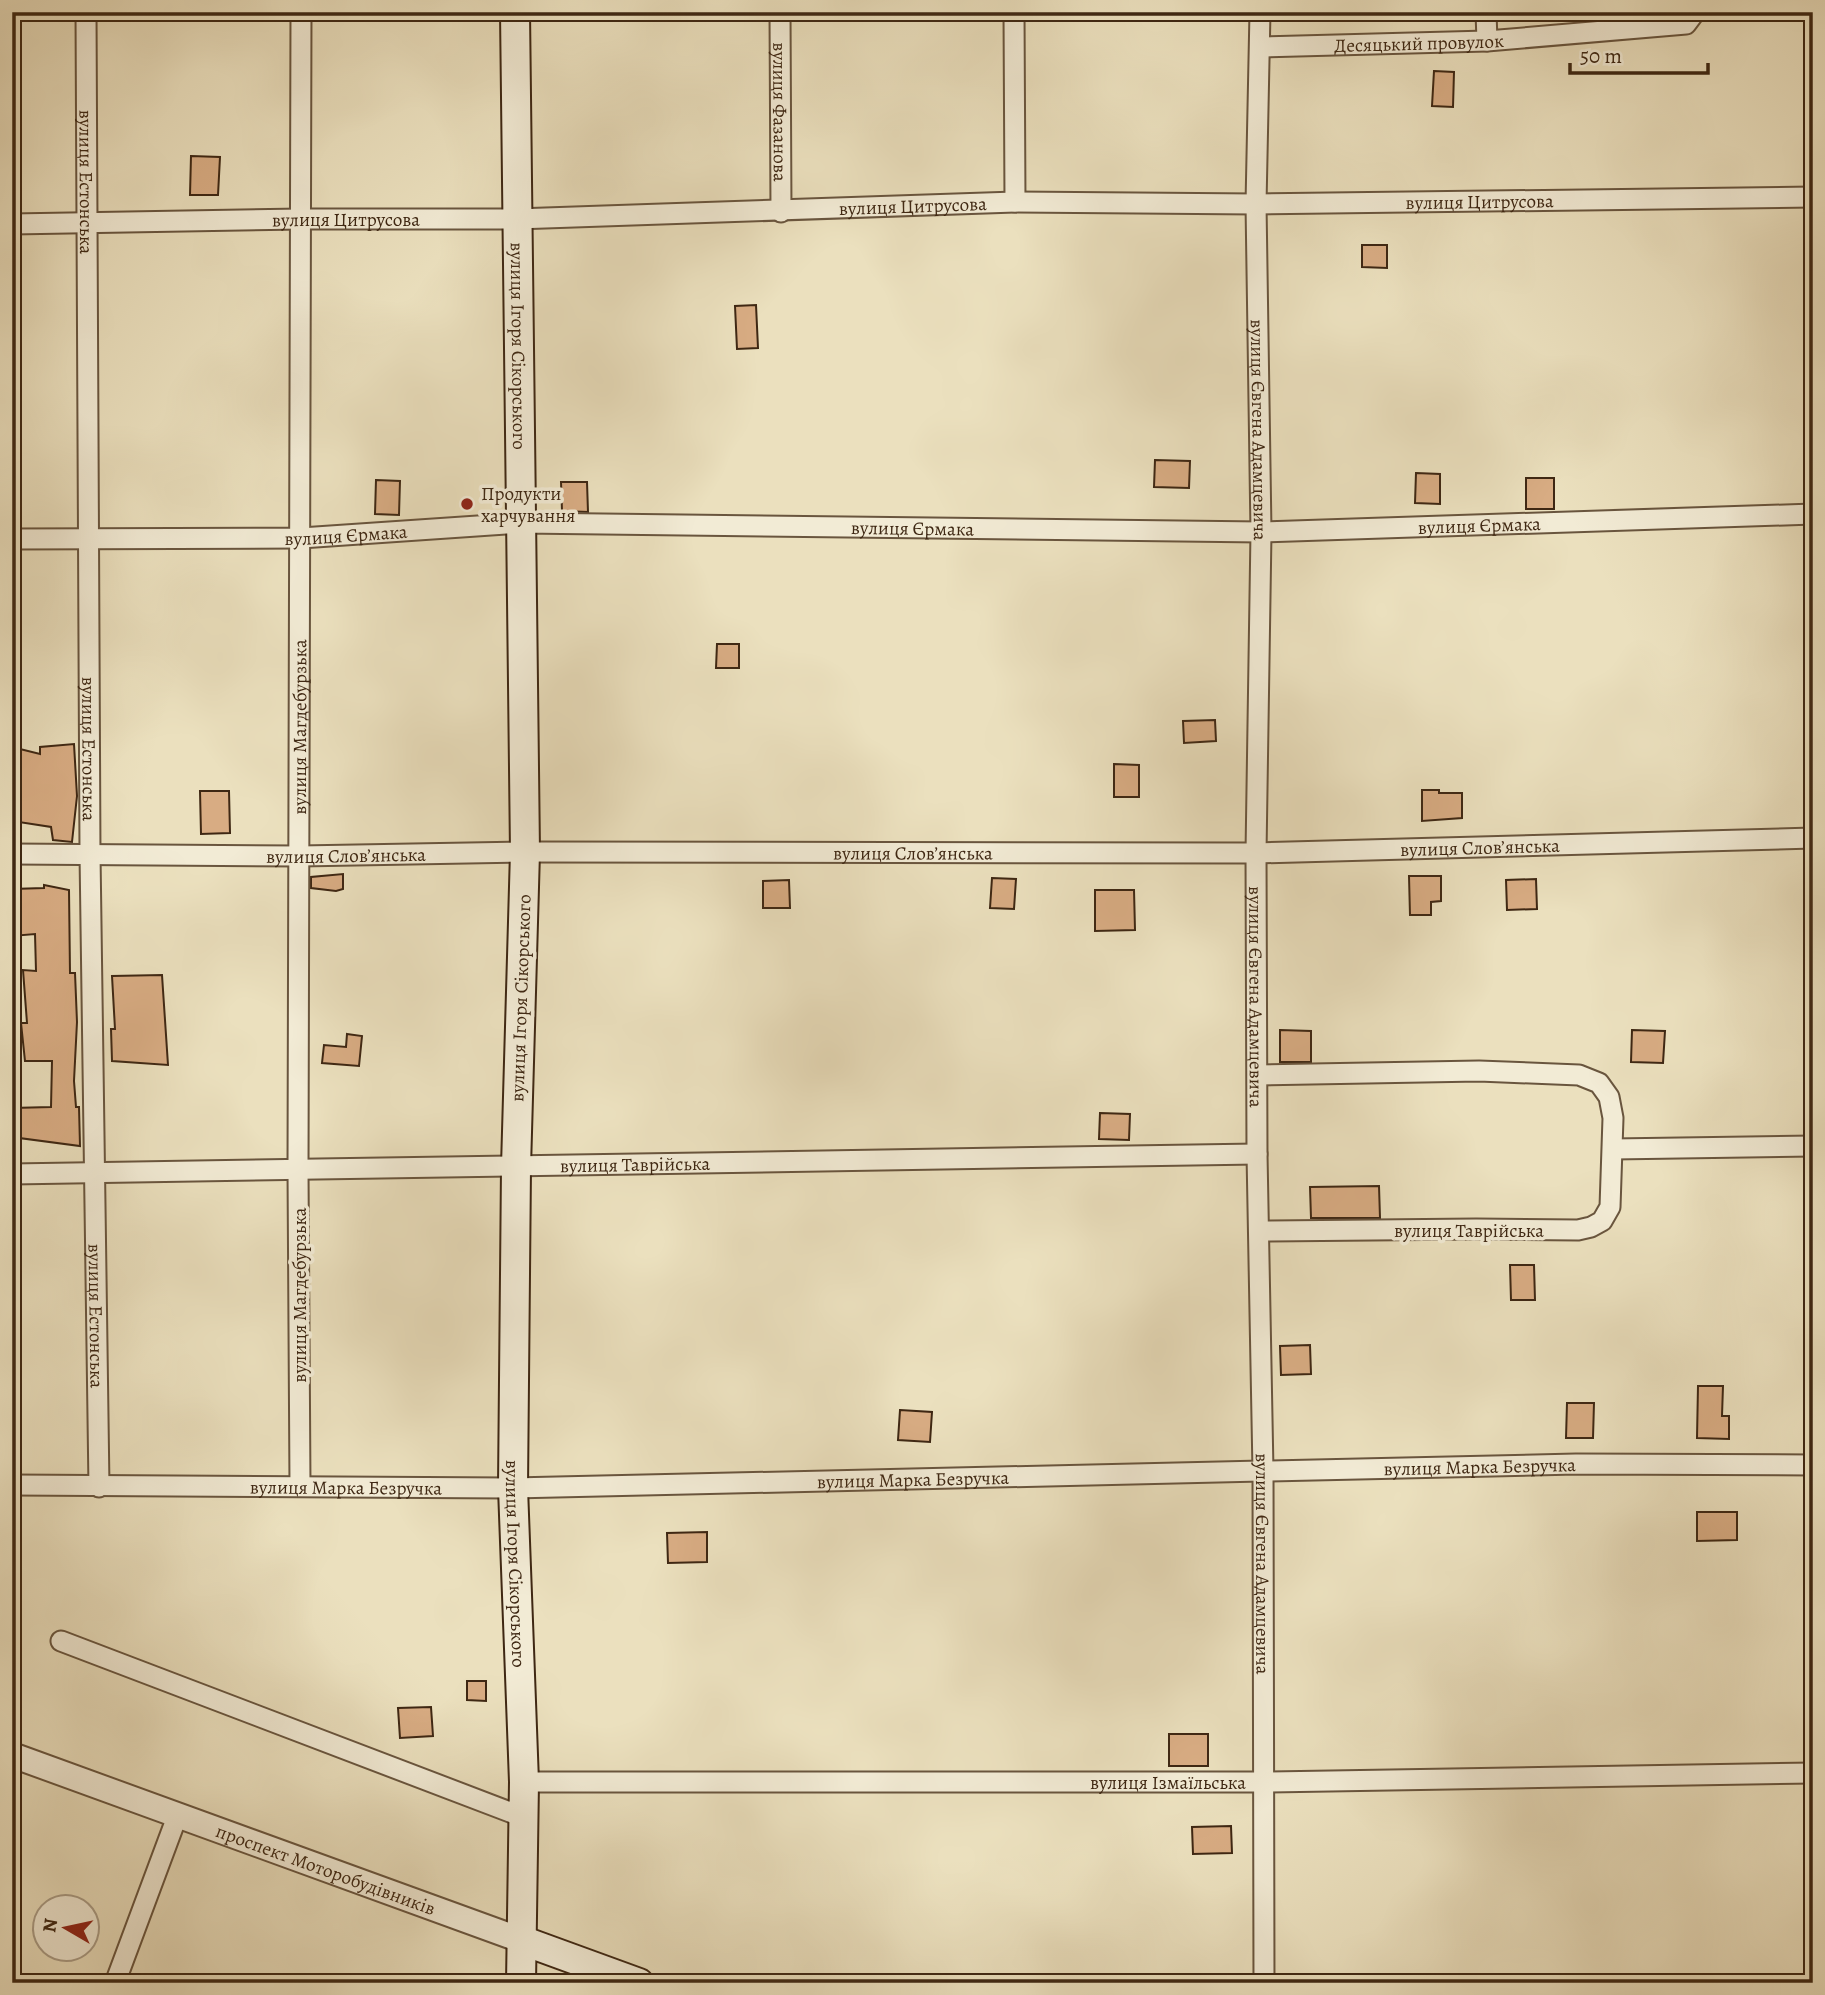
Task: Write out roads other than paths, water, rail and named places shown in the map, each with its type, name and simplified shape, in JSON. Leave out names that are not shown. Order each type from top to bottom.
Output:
[{"type":"main road","name":"вулиця Ігоря Сікорського","points":[[515,12],[525,852],[516,1167],[513,1488],[524,1782],[521,1983]]},
{"type":"main road","name":"проспект Моторобудівників","points":[[522,1940],[639,1983]]},
{"type":"street","name":"вулиця Естонська","points":[[86,12],[90,854],[99,1487]]},
{"type":"street","name":"вулиця Магдебурзька","points":[[300,1485],[298,1170],[301,12]]},
{"type":"street","name":"вулиця Фазанова","points":[[780,12],[781,212]]},
{"type":"street","points":[[1014,12],[1015,202]]},
{"type":"street","name":"вулиця Євгена Адамцевича","points":[[1260,12],[1256,204],[1261,532],[1256,853],[1265,1983]]},
{"type":"street","points":[[1486,12],[1487,41]]},
{"type":"street","name":"Десяцький провулок","points":[[1261,47],[1487,41],[1686,24],[1695,12]]},
{"type":"street","name":"вулиця Цитрусова","points":[[12,224],[301,219],[516,219],[1015,202],[1256,204],[1813,197]]},
{"type":"street","name":"вулиця Єрмака","points":[[12,539],[301,538],[522,523],[1261,532],[1813,514]]},
{"type":"street","name":"вулиця Слов’янська","points":[[12,854],[300,856],[525,852],[1256,853],[1813,838]]},
{"type":"street","name":"вулиця Таврійська","points":[[1258,1075],[1479,1071],[1579,1075],[1599,1083],[1609,1097],[1613,1118],[1610,1206],[1602,1221],[1591,1227],[1578,1230],[1259,1231]]},
{"type":"street","points":[[1613,1149],[1813,1146]]},
{"type":"street","name":"вулиця Таврійська","points":[[12,1174],[1257,1154]]},
{"type":"street","name":"вулиця Марка Безручка","points":[[12,1485],[513,1488],[1576,1464],[1813,1465]]},
{"type":"street","points":[[61,1641],[523,1816]]},
{"type":"street","name":"проспект Моторобудівників","points":[[12,1755],[522,1940]]},
{"type":"street","name":"вулиця Ізмаїльська","points":[[524,1782],[1263,1782],[1813,1773]]},
{"type":"street","points":[[115,1983],[178,1814]]},
{"type":"place","name":"Продукти харчування","points":[[467,504]]}]
